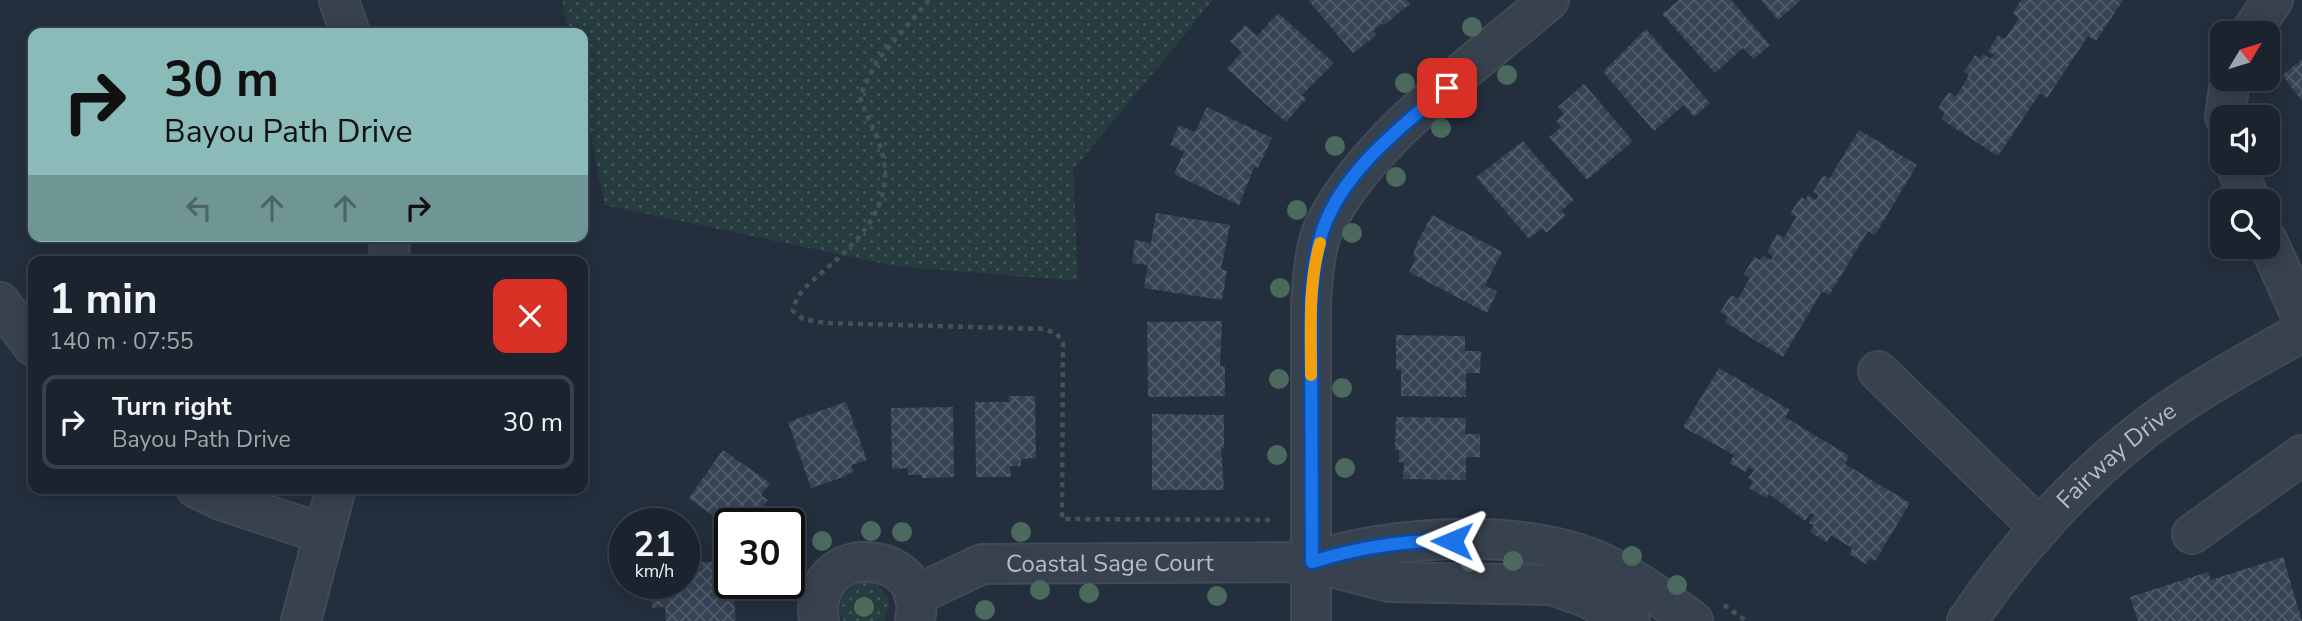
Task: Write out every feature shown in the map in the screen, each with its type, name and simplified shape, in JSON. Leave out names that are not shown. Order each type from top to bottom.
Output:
[{"type":"street","points":[[339,0],[348,28]]},
{"type":"street","points":[[1311,621],[1311,303],[1314,263],[1324,226],[1352,180],[1385,141],[1549,0]]},
{"type":"street","points":[[2258,21],[2273,0]]},
{"type":"street","points":[[2276,259],[2302,318]]},
{"type":"street","points":[[0,302],[28,339]]},
{"type":"street","name":"Fairway Drive","points":[[1967,621],[2040,528],[2088,478],[2168,412],[2302,332]]},
{"type":"street","points":[[1878,372],[2040,528]]},
{"type":"street","points":[[2192,534],[2302,455]]},
{"type":"street","points":[[208,494],[324,534]]},
{"type":"street","points":[[302,621],[334,494]]},
{"type":"street","points":[[1312,562],[1353,548],[1405,540],[1498,542],[1546,547],[1592,559],[1623,575],[1693,621]]},
{"type":"street","name":"Coastal Sage Court","points":[[819,621],[820,594],[827,580],[852,562],[883,563],[908,582],[914,608],[982,564],[1312,562]]},
{"type":"street","points":[[1312,562],[1389,582],[1552,585],[1588,598],[1630,621]]},
{"type":"path","points":[[929,0],[877,61],[860,96],[867,121],[878,141],[885,170],[883,192],[873,220],[859,240],[799,292],[793,311],[803,319],[827,323],[1044,328],[1057,334],[1063,343],[1062,519],[1267,522],[1287,517]]},
{"type":"green space","points":[[562,0],[1213,0],[1073,170],[1078,281],[895,266],[605,205],[588,122],[588,28],[568,28]]},
{"type":"green space","points":[[857,581],[876,583],[888,597],[889,606],[884,621],[844,621],[839,610],[842,592]]},
{"type":"building","points":[[1308,0],[1407,0],[1410,4],[1384,25],[1382,23],[1373,31],[1377,35],[1353,53]]},
{"type":"building","points":[[1679,0],[1731,0],[1770,45],[1754,59],[1743,48],[1715,73],[1662,14]]},
{"type":"building","points":[[1761,0],[1801,0],[1778,20]]},
{"type":"building","points":[[2021,0],[2123,0],[2096,41],[2088,36],[2047,98],[2040,93],[1998,156],[1941,119],[1945,113],[1938,108],[1949,92],[1956,97],[1969,75],[1964,72],[1975,55],[1980,59],[1983,54],[1991,59],[1994,55],[1988,51],[1998,35],[2005,39],[2019,18],[2013,13]]},
{"type":"building","points":[[1278,13],[1334,63],[1302,95],[1306,99],[1286,122],[1227,69],[1242,52],[1230,41],[1245,25],[1257,36]]},
{"type":"building","points":[[1646,29],[1710,103],[1694,117],[1684,105],[1654,131],[1603,72]]},
{"type":"building","points":[[2302,60],[2302,101],[2282,75]]},
{"type":"building","points":[[1584,84],[1633,141],[1587,180],[1549,137],[1561,127],[1556,121],[1564,114],[1558,107]]},
{"type":"building","points":[[1207,107],[1272,138],[1258,168],[1254,167],[1239,205],[1174,174],[1184,152],[1170,145],[1179,125],[1195,132]]},
{"type":"building","points":[[1859,130],[1917,165],[1875,235],[1868,231],[1829,295],[1822,291],[1783,357],[1725,322],[1728,317],[1720,312],[1731,295],[1738,299],[1750,278],[1744,274],[1754,257],[1760,260],[1763,255],[1771,260],[1773,256],[1767,252],[1777,234],[1784,238],[1796,217],[1790,214],[1801,197],[1806,200],[1808,195],[1816,200],[1819,195],[1813,192],[1823,175],[1829,179]]},
{"type":"building","points":[[1523,141],[1574,200],[1561,211],[1566,215],[1546,233],[1542,228],[1529,239],[1476,177]]},
{"type":"building","points":[[1156,213],[1230,225],[1221,269],[1227,271],[1222,300],[1144,288],[1148,265],[1132,263],[1135,240],[1151,243]]},
{"type":"building","points":[[1432,215],[1502,252],[1485,285],[1497,292],[1487,313],[1409,272],[1416,258],[1413,256],[1416,245]]},
{"type":"building","points":[[1222,321],[1220,366],[1225,366],[1225,396],[1148,397],[1147,322]]},
{"type":"building","points":[[1396,335],[1465,336],[1465,351],[1481,351],[1480,373],[1466,373],[1466,397],[1401,396],[1401,370],[1396,370]]},
{"type":"building","points":[[1719,368],[1790,410],[1785,417],[1849,456],[1845,464],[1910,503],[1875,561],[1870,558],[1866,564],[1849,554],[1852,548],[1831,535],[1827,542],[1810,532],[1814,525],[1809,523],[1814,515],[1810,513],[1805,521],[1769,494],[1766,498],[1749,488],[1753,481],[1748,478],[1754,470],[1749,467],[1746,472],[1729,463],[1734,455],[1683,427]]},
{"type":"building","points":[[1009,396],[1035,396],[1036,458],[1021,459],[1021,466],[1010,466],[1011,477],[976,477],[975,402],[1009,402]]},
{"type":"building","points":[[846,402],[867,460],[851,465],[854,471],[843,477],[811,488],[788,422]]},
{"type":"building","points":[[953,407],[954,477],[922,478],[922,475],[908,475],[908,468],[892,469],[891,408]]},
{"type":"building","points":[[1152,414],[1224,415],[1224,448],[1221,448],[1224,490],[1152,490]]},
{"type":"building","points":[[1396,417],[1466,418],[1465,434],[1480,434],[1480,457],[1466,457],[1466,480],[1403,479],[1404,463],[1399,462],[1399,450],[1395,450]]},
{"type":"building","points":[[723,450],[770,483],[761,495],[768,500],[762,508],[714,508],[714,516],[689,498]]},
{"type":"building","points":[[2283,557],[2302,621],[2138,621],[2130,597],[2208,572],[2211,580]]},
{"type":"building","points":[[700,562],[714,562],[714,599],[734,599],[736,621],[666,621],[665,607],[652,608],[652,599],[700,599]]},
{"type":"slow traffic","points":[[1311,375],[1311,303],[1314,263],[1320,243]]},
{"type":"route","points":[[1447,88],[1385,141],[1352,180],[1324,226],[1314,263],[1311,303],[1312,562],[1353,548],[1405,540],[1452,541]]}]
